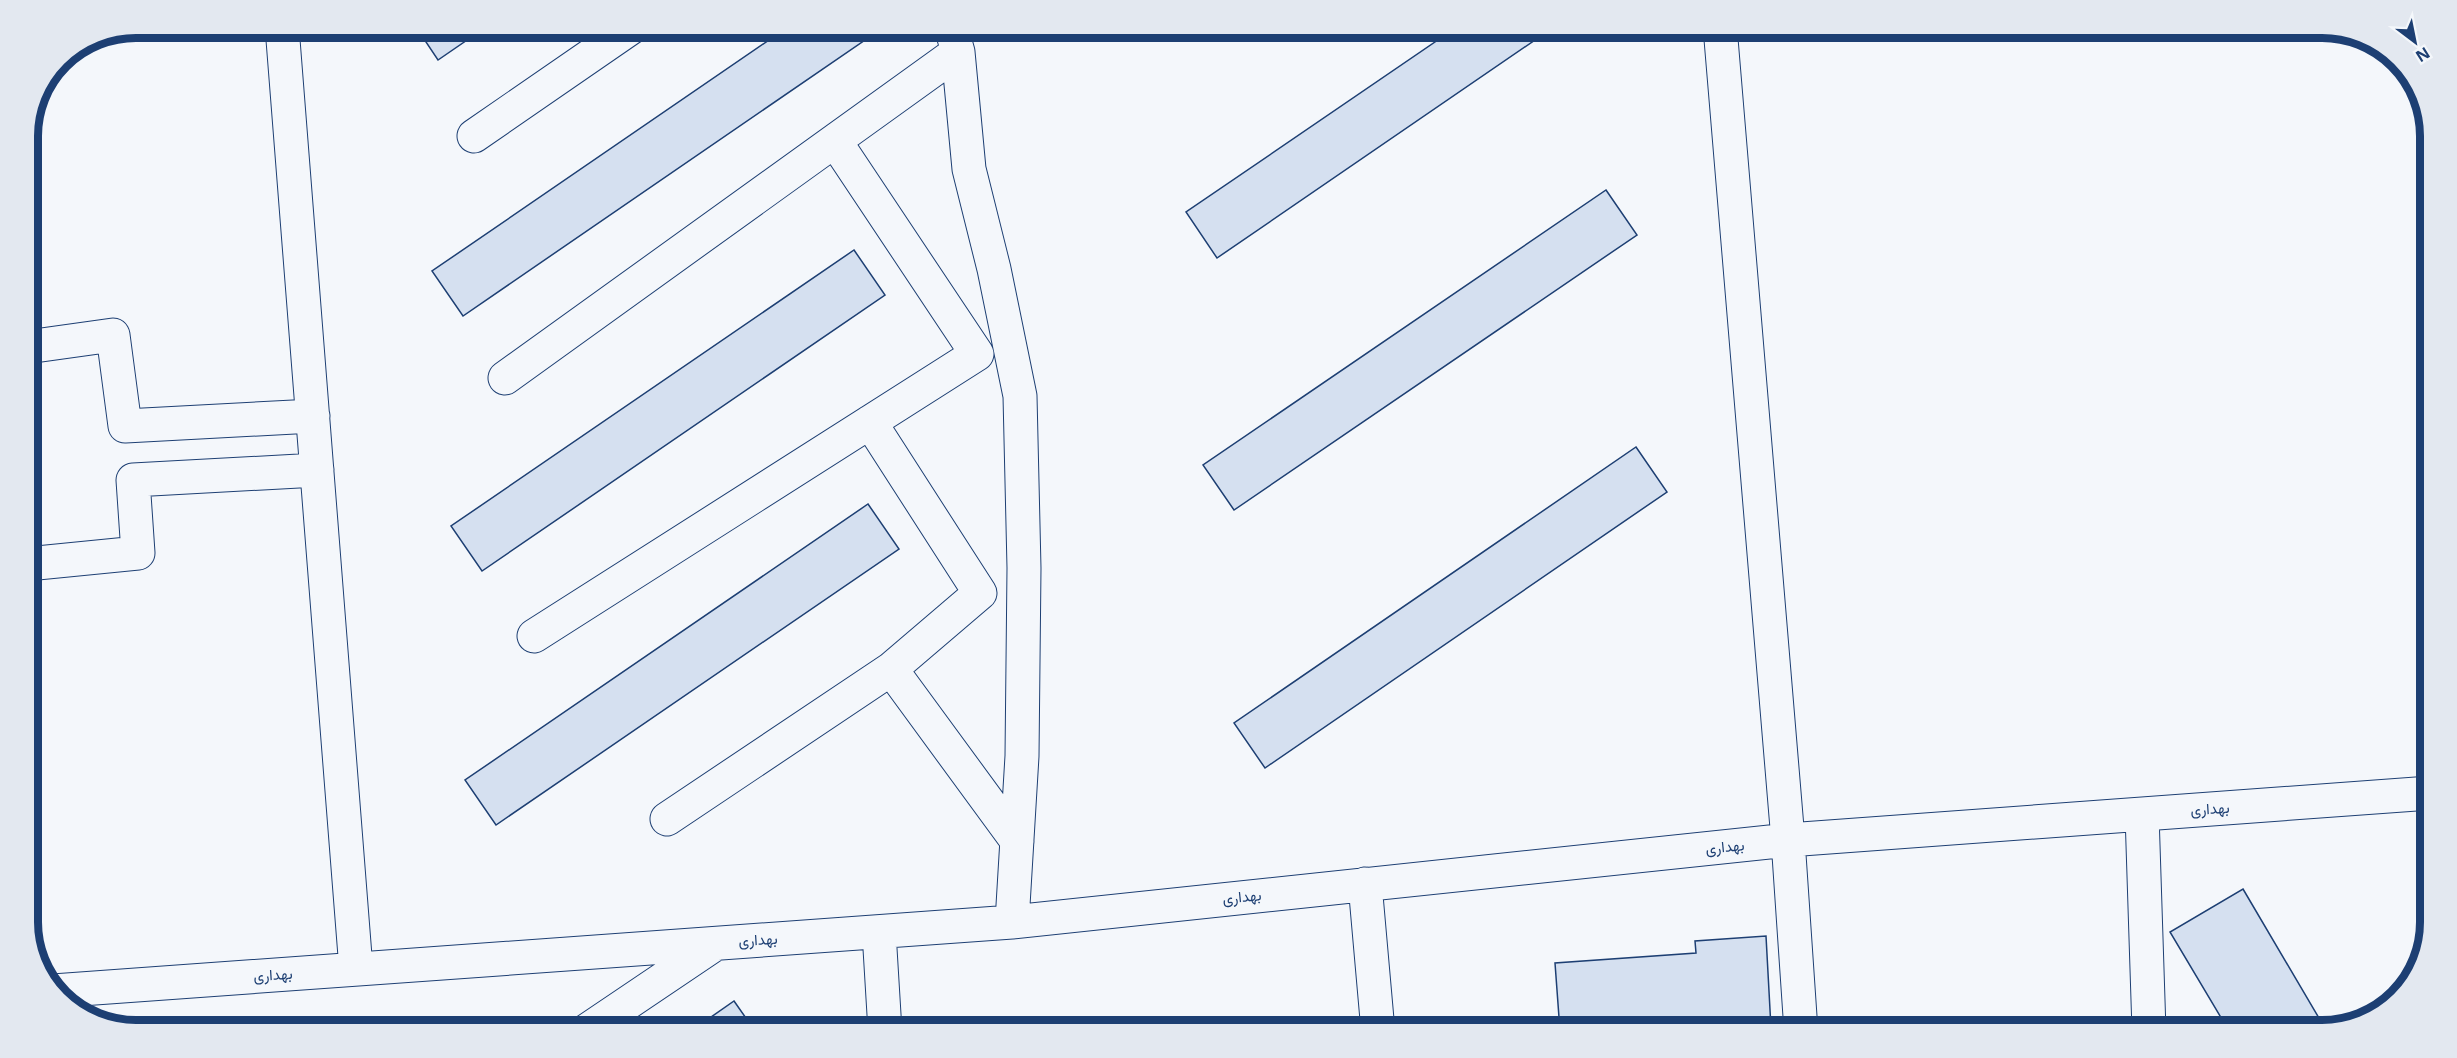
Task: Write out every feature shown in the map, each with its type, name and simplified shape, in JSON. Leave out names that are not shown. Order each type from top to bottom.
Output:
[{"type":"street","points":[[283,38],[356,969]]},
{"type":"street","points":[[474,136],[616,38]]},
{"type":"street","points":[[1721,38],[1788,840],[1800,1020]]},
{"type":"street","points":[[505,378],[835,141],[954,40]]},
{"type":"street","points":[[954,40],[969,170],[994,270],[1020,396],[1024,568],[1022,756],[1012,922]]},
{"type":"street","points":[[534,636],[977,354],[835,141]]},
{"type":"street","points":[[38,345],[113,335],[125,426],[313,416]]},
{"type":"street","points":[[667,819],[891,669],[980,593],[870,422]]},
{"type":"street","points":[[38,563],[138,553],[134,480],[317,470]]},
{"type":"street","points":[[891,669],[1017,841]]},
{"type":"street","name":"بهداری","points":[[65,990],[1012,922],[1788,840],[2420,794]]},
{"type":"street","points":[[2142,814],[2149,1020]]},
{"type":"street","points":[[1365,884],[1377,1020]]},
{"type":"street","points":[[879,932],[884,1020]]},
{"type":"street","points":[[602,1020],[717,943]]},
{"type":"building","points":[[423,38],[470,38],[438,60]]},
{"type":"building","points":[[772,38],[864,38],[865,40],[463,316],[432,271]]},
{"type":"building","points":[[1441,38],[1538,38],[1217,258],[1186,212]]},
{"type":"building","points":[[1606,190],[1637,235],[1234,510],[1203,465]]},
{"type":"building","points":[[854,250],[885,295],[482,571],[451,526]]},
{"type":"building","points":[[1636,447],[1667,492],[1265,768],[1234,723]]},
{"type":"building","points":[[868,504],[899,549],[496,825],[465,780]]},
{"type":"building","points":[[2243,889],[2320,1020],[2222,1020],[2170,932]]},
{"type":"building","points":[[1766,936],[1771,1020],[1559,1020],[1555,963],[1696,953],[1695,941]]},
{"type":"building","points":[[734,1001],[747,1020],[707,1020]]}]
